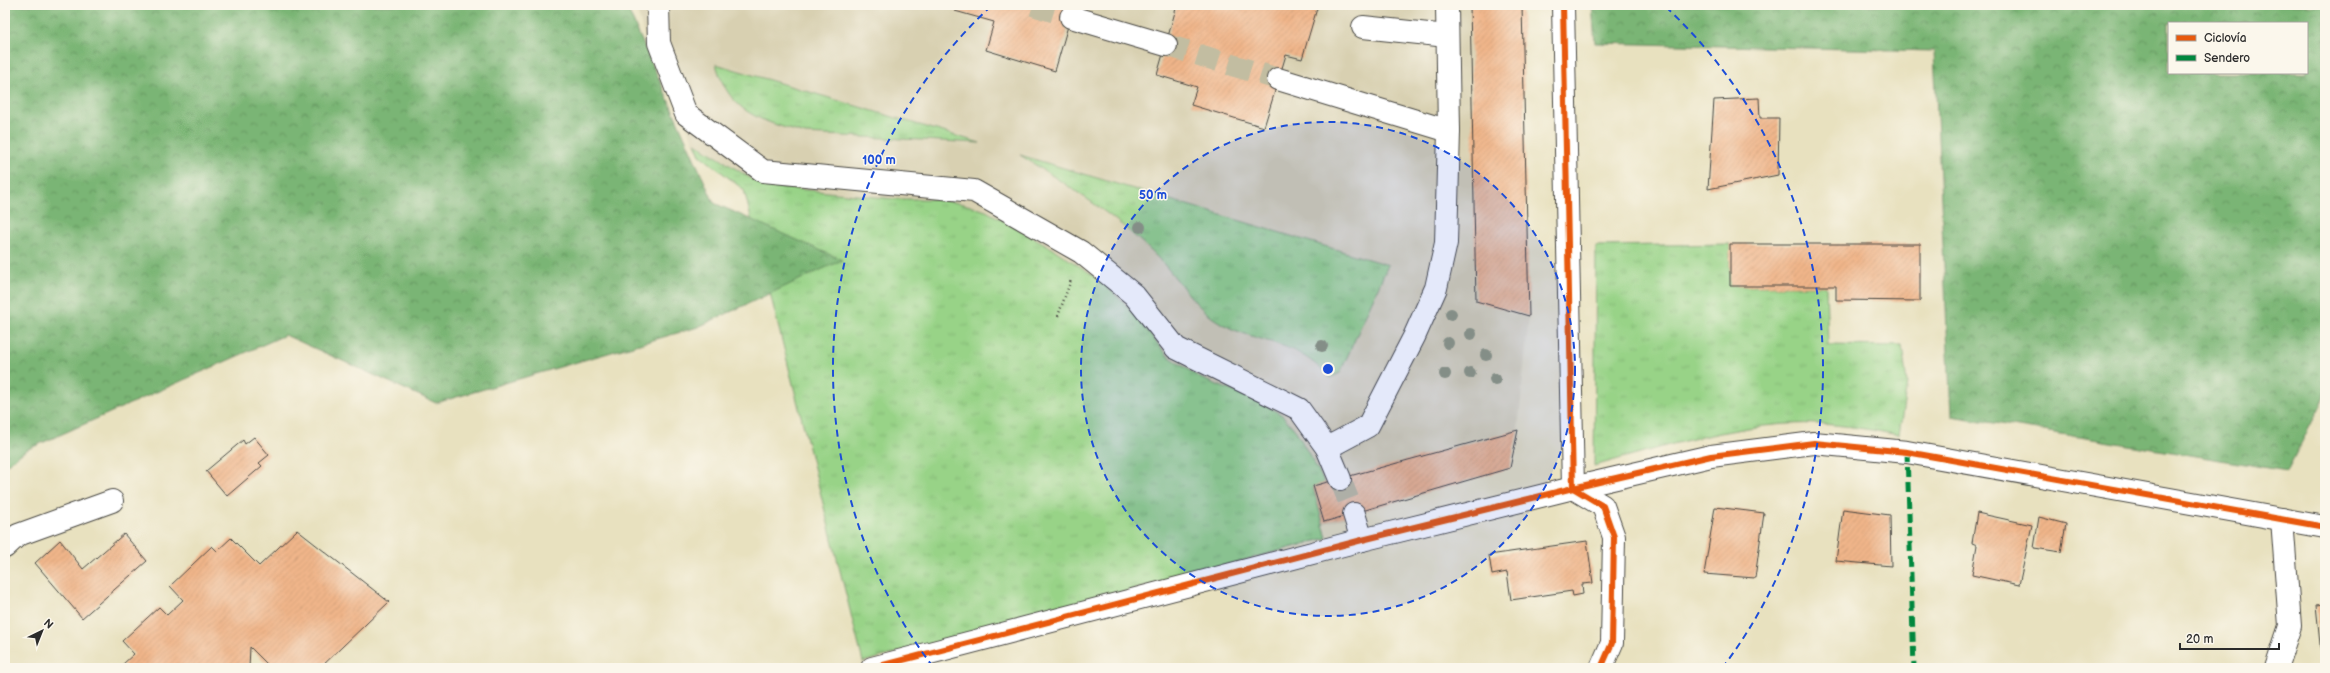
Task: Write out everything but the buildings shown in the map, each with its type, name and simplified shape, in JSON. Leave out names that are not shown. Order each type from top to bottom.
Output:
[{"type":"street","points":[[658,5],[659,43],[686,114],[763,171],[974,191],[1081,252],[1134,295],[1176,348],[1299,409],[1327,448],[1340,479]]},
{"type":"street","points":[[1327,448],[1368,426],[1414,337],[1436,288],[1446,243],[1449,131],[1447,5]]},
{"type":"street","points":[[1563,5],[1573,488]]},
{"type":"street","points":[[1071,16],[1166,45]]},
{"type":"street","points":[[1363,28],[1447,36]]},
{"type":"street","points":[[1278,79],[1449,131]]},
{"type":"street","points":[[872,668],[1362,540],[1573,488],[1711,456],[1814,443],[1907,452],[2325,527]]},
{"type":"street","points":[[1573,488],[1603,506],[1614,537],[1612,643],[1600,668]]},
{"type":"street","points":[[5,547],[18,535],[112,501]]},
{"type":"street","points":[[1354,514],[1362,540]]},
{"type":"street","points":[[2276,668],[2290,626],[2282,519]]},
{"type":"path","points":[[1058,316],[1081,252]]},
{"type":"shaded area","points":[[635,5],[1522,5],[1529,316],[1518,430],[1510,468],[863,662],[744,190],[700,155],[648,46]]},
{"type":"green space","points":[[5,5],[626,5],[714,203],[842,260],[698,327],[436,403],[285,335],[26,450],[5,466]]},
{"type":"green space","points":[[1592,5],[2325,5],[2325,397],[2287,471],[1951,416],[1934,51],[1595,43]]},
{"type":"green space","points":[[716,64],[980,143],[805,134],[761,119],[738,104],[729,94],[722,81]]},
{"type":"green space","points":[[695,143],[755,181],[778,187],[895,199],[934,199],[964,204],[986,211],[1047,245],[1096,277],[1126,305],[1167,355],[1202,379],[1263,403],[1282,415],[1296,431],[1325,483],[1313,487],[1327,538],[863,662],[744,190],[700,155]]},
{"type":"green space","points":[[1020,155],[1388,265],[1340,373],[1330,378],[1315,364],[1297,352],[1276,343],[1233,329],[1213,318],[1198,305],[1165,265],[1143,243],[1092,202]]},
{"type":"green space","points":[[1730,244],[1730,286],[1826,286],[1828,345],[1902,346],[1907,383],[1899,435],[1858,428],[1818,424],[1762,426],[1704,436],[1594,466],[1596,246]]},
{"type":"tunnel","points":[[1033,5],[1071,17]]},
{"type":"tunnel","points":[[1166,45],[1278,79]]},
{"type":"tunnel","points":[[1340,479],[1354,514]]},
{"type":"marked path","points":[[1907,452],[1914,668]]},
{"type":"cycle path","points":[[1563,5],[1573,488],[1603,506],[1614,537],[1612,643],[1601,668]]},
{"type":"cycle path","points":[[872,668],[1362,540],[1573,488],[1711,456],[1814,443],[1907,452],[2325,527]]}]
